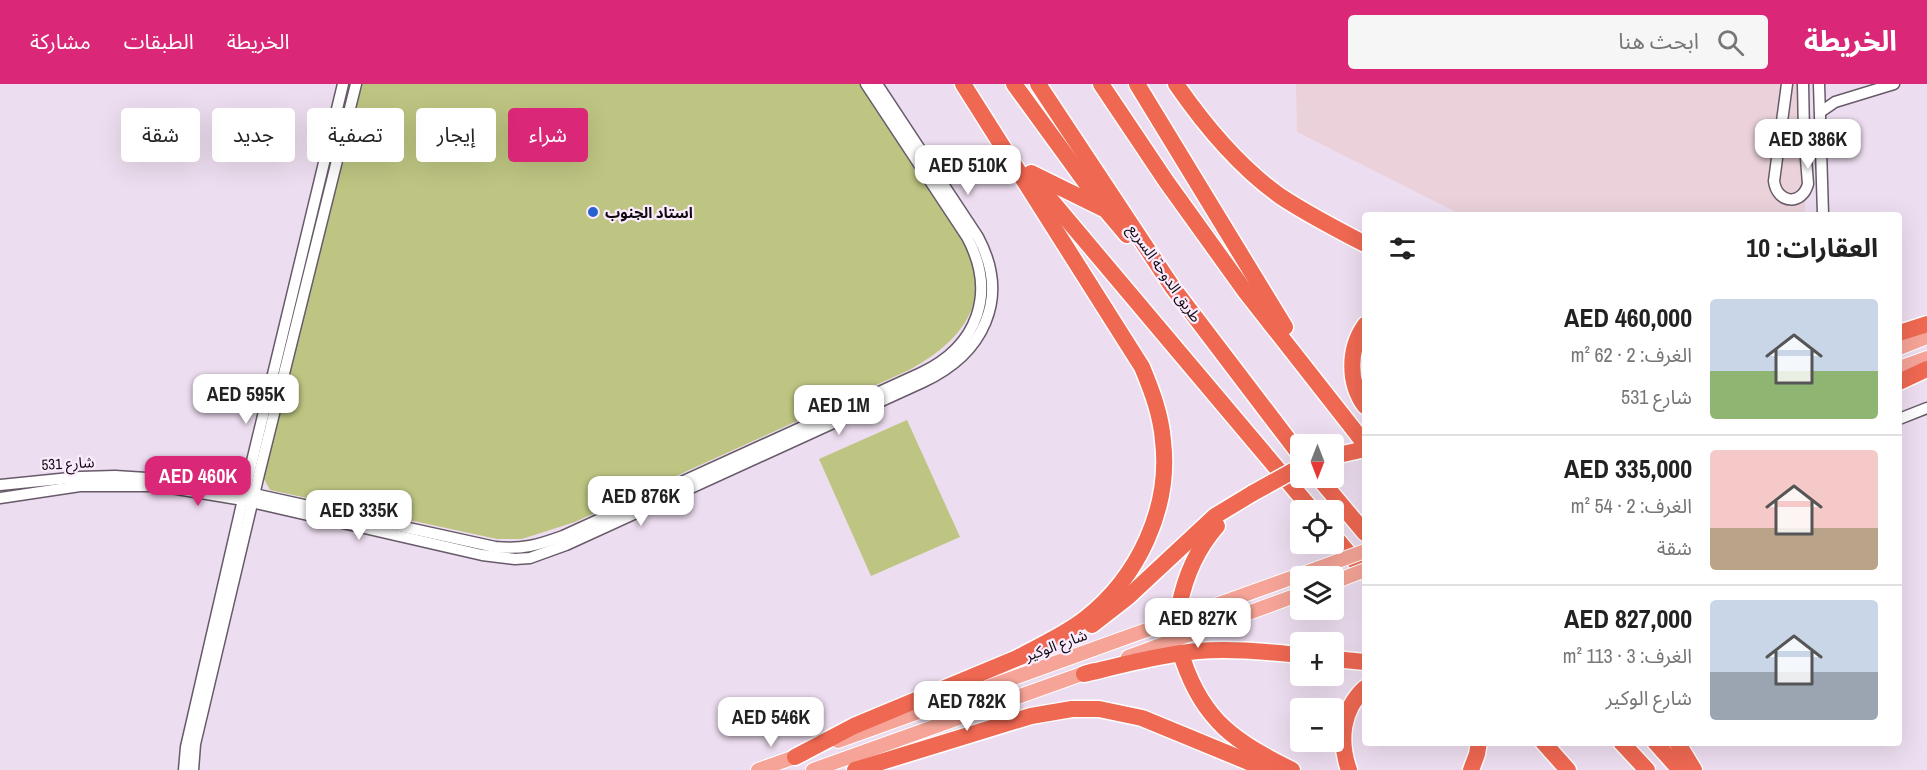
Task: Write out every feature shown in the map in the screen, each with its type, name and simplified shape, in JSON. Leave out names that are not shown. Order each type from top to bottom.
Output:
[{"type":"highway","points":[[963,84],[1142,367],[1153,396],[1164,443],[1162,488],[1153,526],[1140,554],[1122,581],[1084,620],[1019,657]]},
{"type":"highway","points":[[1014,84],[1105,209],[1173,288]]},
{"type":"highway","name":"طريق الدوحة السريع","points":[[1038,84],[1173,288],[1290,442]]},
{"type":"highway","points":[[1101,84],[1245,291],[1362,440]]},
{"type":"highway","points":[[1137,84],[1259,281],[1312,375]]},
{"type":"highway","points":[[1176,84],[1202,121],[1249,171],[1279,195],[1309,214],[1362,242]]},
{"type":"highway","points":[[973,100],[1028,172],[1304,500]]},
{"type":"highway","points":[[1028,172],[1105,209]]},
{"type":"highway","points":[[1902,332],[1927,324]]},
{"type":"highway","points":[[1362,331],[1356,343],[1353,372],[1357,392],[1362,401]]},
{"type":"highway","points":[[1902,381],[1927,369]]},
{"type":"highway","points":[[1344,454],[1362,450]]},
{"type":"highway","points":[[795,757],[854,726],[1065,639],[1110,612],[1215,516],[1290,473]]},
{"type":"highway","points":[[1327,488],[1362,529]]},
{"type":"highway","points":[[1179,607],[1185,582],[1206,538],[1248,496]]},
{"type":"highway","points":[[1344,548],[1362,569]]},
{"type":"highway","points":[[1084,674],[1158,657],[1200,651],[1290,655]]},
{"type":"highway","points":[[1184,660],[1198,695],[1219,723],[1245,745],[1292,770]]},
{"type":"highway","points":[[1344,660],[1362,662]]},
{"type":"highway","points":[[1349,770],[1342,744],[1343,728],[1353,704],[1362,692]]},
{"type":"highway","points":[[855,770],[1031,716],[1072,709],[1099,709],[1142,718],[1268,770]]},
{"type":"highway","points":[[1471,770],[1478,746]]},
{"type":"highway","points":[[1547,746],[1568,770]]},
{"type":"highway","points":[[1626,746],[1647,770]]},
{"type":"highway","points":[[1659,746],[1680,770]]},
{"type":"highway","points":[[1679,746],[1694,770]]},
{"type":"main road","points":[[1902,347],[1927,337]]},
{"type":"main road","points":[[1902,367],[1927,358]]},
{"type":"main road","name":"شارع الوكير","points":[[758,770],[1362,552]]},
{"type":"main road","points":[[1344,579],[1362,573]]},
{"type":"main road","points":[[813,770],[1290,598]]},
{"type":"street","points":[[193,770],[195,744],[249,497],[343,84]]},
{"type":"street","points":[[184,770],[186,747],[356,84]]},
{"type":"street","points":[[1787,84],[1774,175],[1775,188],[1784,198],[1796,199],[1806,192],[1809,176],[1803,84]]},
{"type":"street","points":[[1822,111],[1835,102],[1894,84]]},
{"type":"street","points":[[249,497],[482,555],[515,559],[530,558],[592,534],[924,382],[952,367],[973,345],[985,323],[992,287],[988,260],[978,237],[875,86]]},
{"type":"street","points":[[1820,89],[1825,99],[1835,102]]},
{"type":"street","points":[[1820,89],[1823,212]]},
{"type":"street","points":[[1806,155],[1821,125]]},
{"type":"street","points":[[1902,418],[1927,408]]},
{"type":"street","name":"شارع 531","points":[[0,485],[43,479],[116,476],[178,480],[249,497]]},
{"type":"street","name":"شارع 531","points":[[0,498],[53,489],[116,485],[249,497]]},
{"type":"shaded area","points":[[1296,84],[1806,84],[1805,212],[1456,212],[1297,132]]},
{"type":"green space","points":[[358,84],[866,84],[967,246],[976,277],[976,293],[972,308],[966,321],[947,344],[909,370],[575,522],[522,539],[497,539],[270,490],[263,477],[339,162],[404,162],[404,108],[352,108]]},
{"type":"green space","points":[[907,420],[960,537],[871,576],[819,459]]},
{"type":"place","name":"استاد الجنوب","points":[[593,212]]}]
